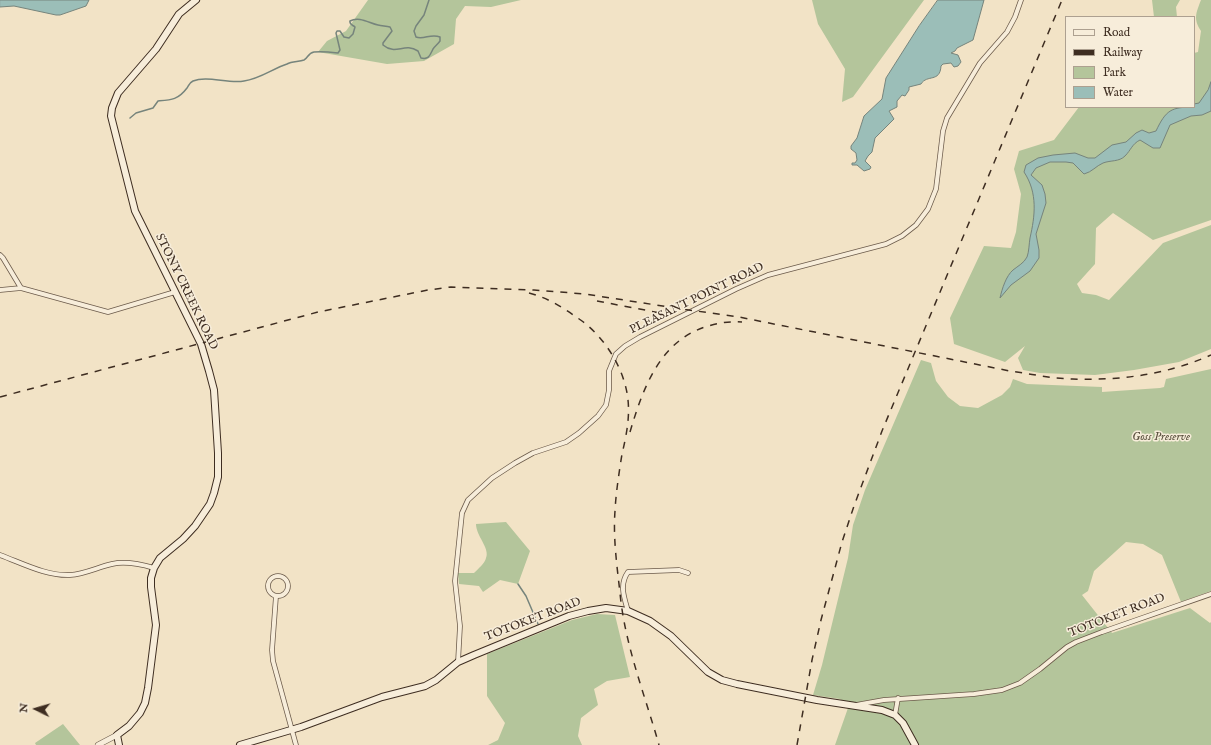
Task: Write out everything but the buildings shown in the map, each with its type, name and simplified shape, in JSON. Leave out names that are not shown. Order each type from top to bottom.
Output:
[{"type":"main road","name":"STONY CREEK ROAD","points":[[154,568],[160,558],[183,539],[195,526],[210,504],[214,493],[218,477],[218,453],[214,390],[201,344],[134,211],[111,116],[112,108],[118,93],[156,50],[179,14],[196,0]]},
{"type":"main road","points":[[119,745],[117,735],[129,726],[140,714],[148,688],[156,625],[151,588],[151,578],[154,568]]},
{"type":"main road","name":"TOTOKET ROAD","points":[[240,745],[292,730],[382,697],[425,686],[436,680],[458,662],[533,630],[581,613],[606,608],[628,611],[642,616],[659,626],[701,666],[722,680],[804,698],[853,705]]},
{"type":"main road","points":[[853,705],[882,710],[894,715],[902,722],[916,745]]},
{"type":"street","name":"PLEASANT POINT ROAD","points":[[458,662],[460,626],[455,581],[462,514],[468,500],[492,478],[515,463],[533,453],[566,442],[579,433],[598,416],[606,405],[609,390],[609,371],[614,358],[616,354],[625,346],[736,289],[768,275],[886,244],[902,236],[916,225],[928,209],[936,189],[946,118],[980,63],[1007,32],[1015,17],[1021,0]]},
{"type":"street","points":[[0,255],[21,288]]},
{"type":"street","points":[[0,290],[21,288],[108,312],[175,292]]},
{"type":"street","points":[[0,555],[42,571],[63,575],[80,574],[112,564],[121,563],[142,564],[154,568]]},
{"type":"street","points":[[628,611],[622,590],[625,577],[628,572],[679,570],[688,573]]},
{"type":"street","points":[[280,576],[286,580],[288,588],[284,594],[276,596],[270,591],[268,584],[273,578],[280,576]]},
{"type":"street","name":"TOTOKET ROAD","points":[[853,705],[898,698],[974,694],[1007,688],[1020,683],[1066,647],[1076,642],[1211,594]]},
{"type":"street","points":[[276,596],[272,650],[273,661],[296,745]]},
{"type":"street","points":[[894,715],[898,698]]},
{"type":"street","points":[[98,745],[117,735]]},
{"type":"green space","points":[[368,0],[521,0],[491,7],[465,6],[456,19],[454,44],[424,61],[387,64],[318,52],[327,41],[346,31]]},
{"type":"green space","points":[[812,0],[924,0],[853,97],[842,102],[845,69],[818,24]]},
{"type":"green space","points":[[1152,0],[1180,0],[1176,7],[1177,16],[1154,16]]},
{"type":"green space","points":[[1201,0],[1211,0],[1211,220],[1153,240],[1113,213],[1096,228],[1095,264],[1077,284],[1082,293],[1096,295],[1109,300],[1163,243],[1211,225],[1211,349],[1179,362],[1095,375],[1040,373],[1023,370],[1018,358],[1025,346],[1005,362],[954,344],[950,318],[984,246],[1011,248],[1016,232],[1021,194],[1014,169],[1019,151],[1054,140],[1078,108],[1195,108],[1195,53],[1198,52],[1201,31],[1198,27],[1196,19]]},
{"type":"green space","name":"Goss Preserve","points":[[921,360],[931,363],[936,381],[948,397],[960,406],[978,408],[1002,395],[1010,387],[1013,379],[1027,384],[1102,387],[1102,392],[1160,388],[1164,387],[1166,379],[1211,369],[1211,591],[1181,602],[1162,555],[1143,544],[1126,542],[1094,571],[1088,591],[1082,595],[1112,633],[1190,608],[1210,623],[1211,622],[1211,745],[835,745],[848,708],[840,699],[813,695],[822,665],[848,558],[853,525],[865,490]]},
{"type":"green space","points":[[506,522],[530,551],[518,584],[500,580],[483,592],[479,586],[459,584],[458,573],[474,573],[483,564],[486,558],[487,554],[485,546],[478,533],[476,524]]},
{"type":"green space","points":[[597,614],[615,615],[630,677],[607,681],[594,689],[598,705],[581,718],[578,736],[582,745],[488,745],[498,740],[505,723],[487,696],[487,654],[572,620]]},
{"type":"green space","points":[[63,724],[80,745],[36,745],[35,743]]},
{"type":"water","points":[[0,0],[89,0],[86,6],[56,15],[14,6],[0,7]]},
{"type":"water","points":[[938,0],[984,0],[973,40],[957,48],[951,53],[958,55],[961,62],[958,66],[954,67],[951,63],[943,64],[936,77],[927,79],[921,84],[909,87],[909,90],[905,96],[902,95],[897,101],[897,107],[889,111],[894,119],[875,138],[872,152],[865,161],[871,167],[870,169],[864,171],[857,165],[852,165],[852,163],[855,163],[857,160],[856,153],[851,149],[851,146],[857,138],[864,116],[882,99],[886,78],[919,26]]},
{"type":"water","points":[[1211,82],[1211,111],[1202,115],[1191,116],[1170,125],[1160,148],[1153,148],[1140,140],[1135,143],[1123,158],[1103,163],[1084,174],[1073,163],[1066,162],[1050,162],[1036,168],[1031,175],[1042,185],[1046,203],[1036,234],[1039,258],[1030,271],[1011,285],[1000,298],[1006,279],[1013,270],[1024,261],[1028,253],[1034,205],[1032,188],[1024,172],[1026,165],[1038,158],[1053,155],[1075,153],[1088,158],[1095,158],[1112,145],[1126,142],[1142,130],[1149,133],[1156,131],[1163,118],[1170,111],[1180,108],[1195,108],[1195,104],[1199,103],[1208,90]]},
{"type":"waterway","points":[[130,118],[136,113],[153,108],[158,101],[171,100],[177,97],[184,92],[190,83],[199,79],[238,82],[250,80],[289,63],[304,60],[309,54],[312,53],[338,53],[340,50],[336,33],[337,31],[340,31],[344,37],[349,38],[353,34],[355,27],[350,21],[357,19],[390,27],[392,31],[383,43],[383,45],[388,48],[413,49],[418,51],[421,58],[428,58],[440,41],[440,37],[434,36],[419,38],[416,37],[414,31],[424,15],[429,0]]},
{"type":"waterway","points":[[518,584],[526,596],[538,624]]},
{"type":"railway","points":[[797,745],[812,660],[821,620],[842,542],[854,506],[882,431],[1062,0]]},
{"type":"railway","points":[[0,397],[318,312],[428,290],[451,287],[534,290],[585,294],[739,317],[1010,371],[1055,378],[1095,379],[1134,376],[1173,368],[1211,355]]},
{"type":"railway","points":[[529,293],[557,304],[591,328],[613,356],[623,378],[628,400],[628,421],[616,497],[615,531],[617,562],[626,632],[659,745]]},
{"type":"railway","points":[[597,301],[671,315]]},
{"type":"railway","points":[[630,432],[648,383],[656,368],[677,342],[691,333],[708,326],[725,322],[742,322]]}]
